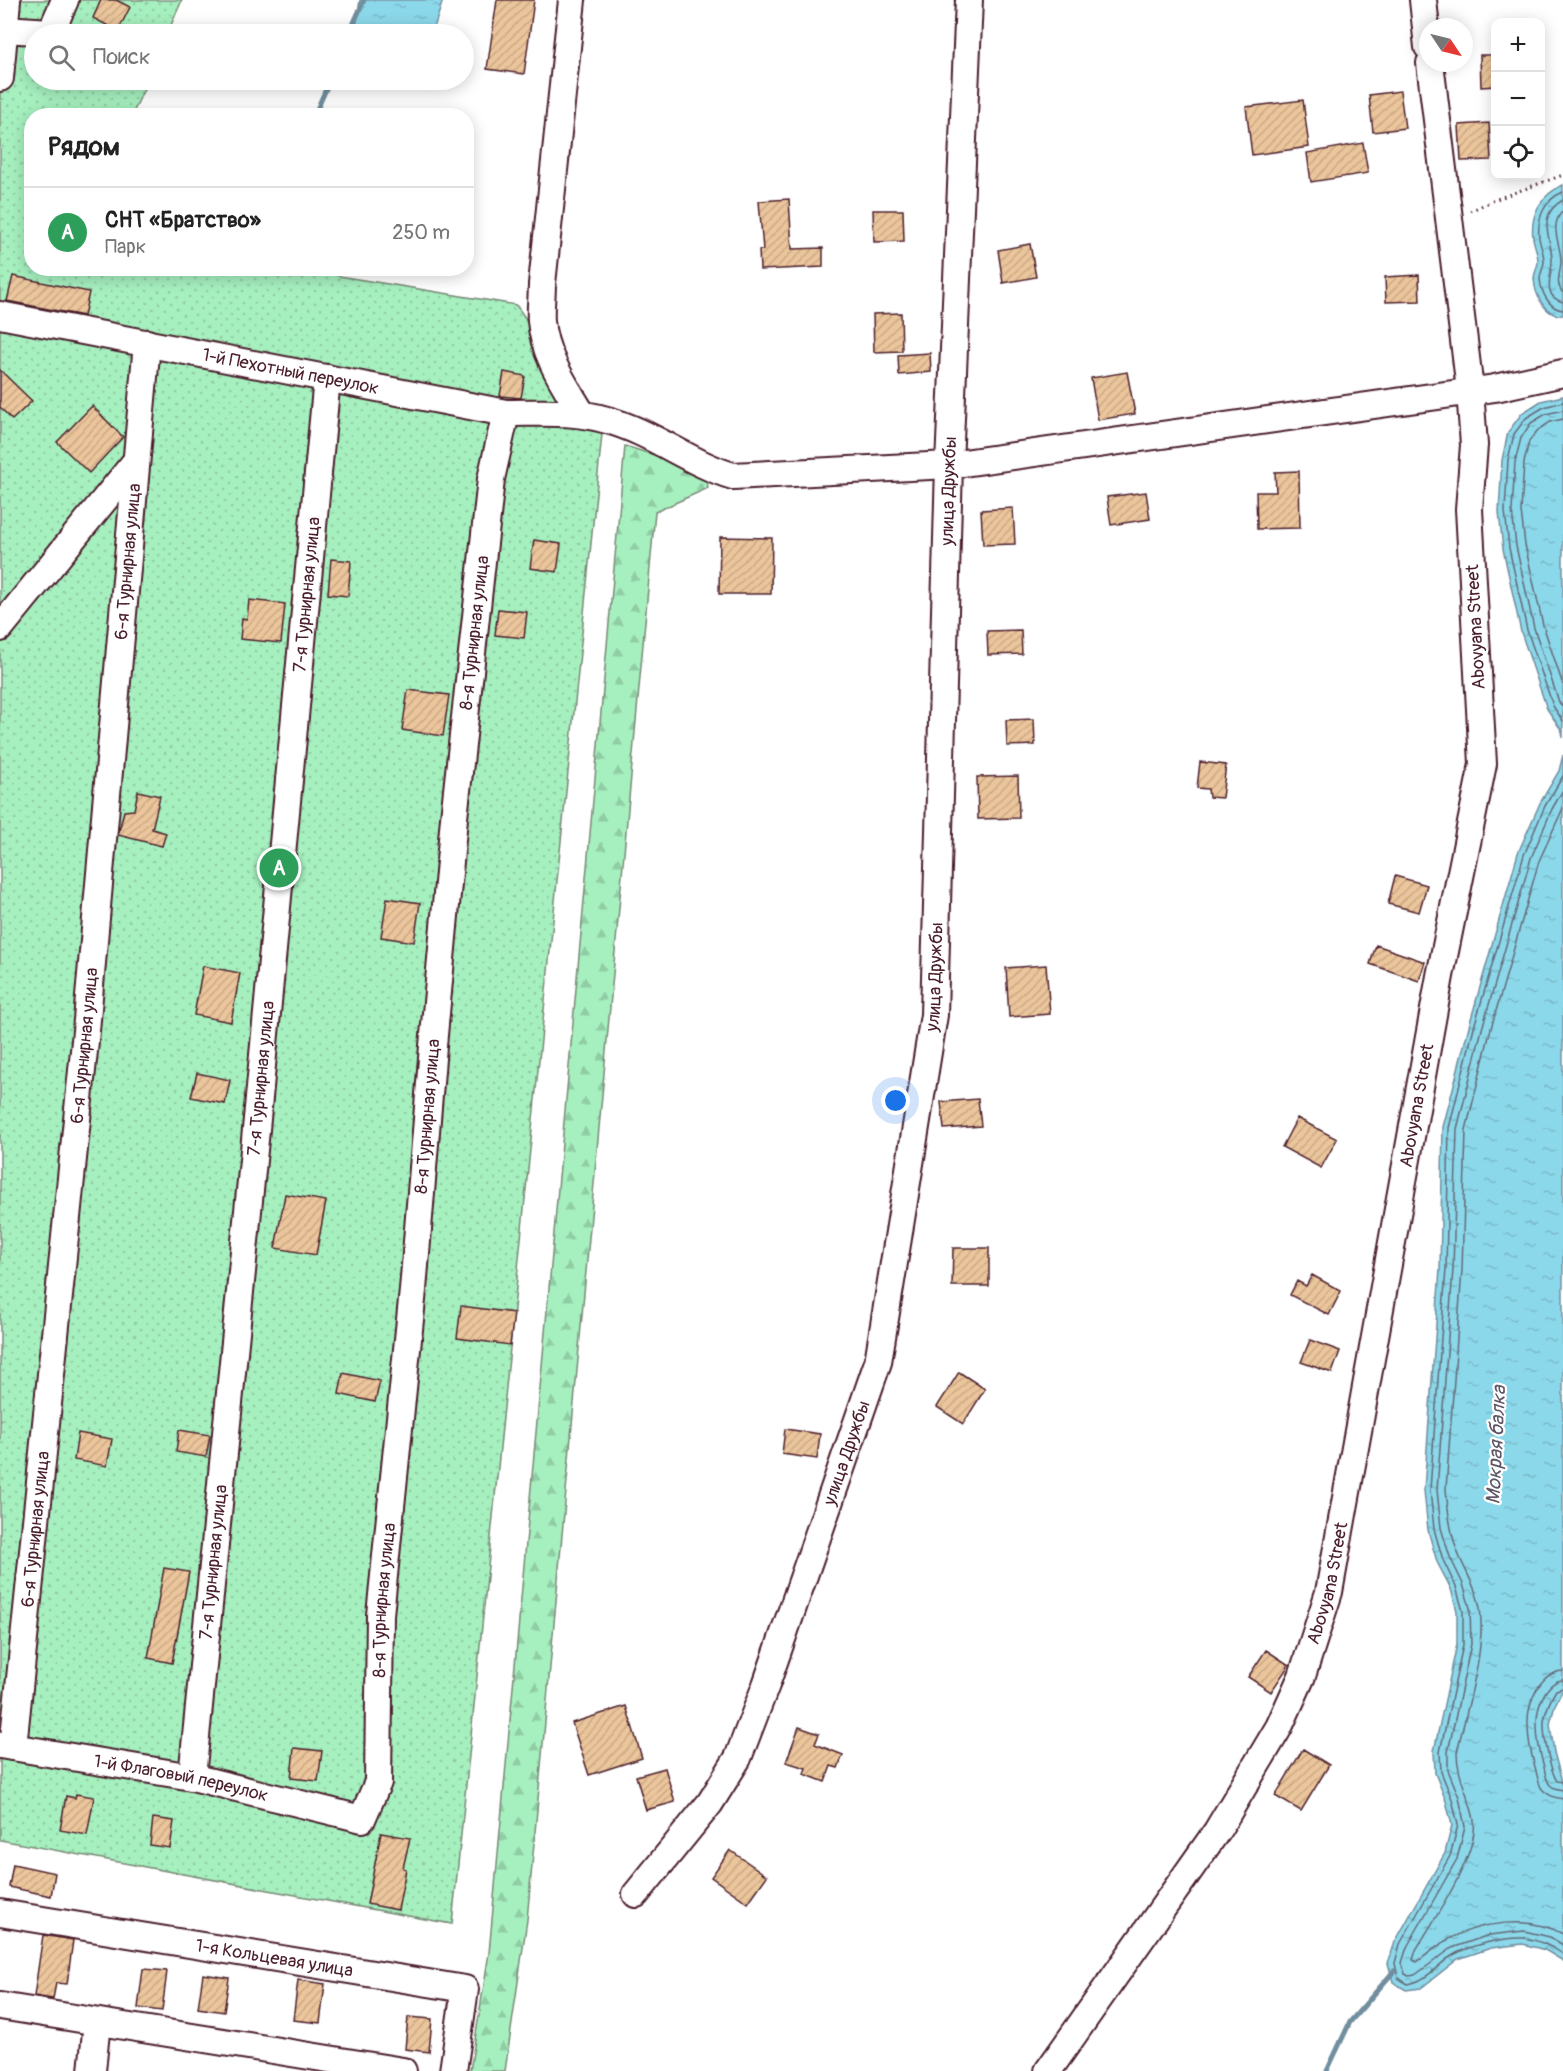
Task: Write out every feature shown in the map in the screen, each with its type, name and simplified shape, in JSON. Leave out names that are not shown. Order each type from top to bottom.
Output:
[{"type":"street","points":[[0,78],[7,0]]},
{"type":"street","points":[[54,24],[65,0]]},
{"type":"street","points":[[572,0],[542,284],[541,321],[546,344],[557,374],[582,414]]},
{"type":"street","name":"улица Дружбы","points":[[636,1894],[710,1803],[738,1758],[766,1685],[878,1362],[934,1015],[949,465],[969,0]]},
{"type":"street","points":[[1423,0],[1425,18]]},
{"type":"street","points":[[4,29],[24,30]]},
{"type":"street","name":"Abovyana Street","points":[[1048,2071],[1217,1831],[1279,1727],[1302,1676],[1329,1592],[1440,976],[1483,764],[1469,509],[1474,445],[1470,390],[1431,72]]},
{"type":"street","name":"1-й Пехотный переулок","points":[[0,315],[506,413],[582,414],[610,420],[677,450],[711,469],[733,476],[949,465],[1495,388],[1563,373]]},
{"type":"street","name":"6-я Турнирная улица","points":[[7,1746],[86,1031],[147,344]]},
{"type":"street","name":"7-я Турнирная улица","points":[[192,1777],[327,378]]},
{"type":"street","name":"8-я Турнирная улица","points":[[362,1819],[378,1782],[380,1615],[413,1290],[454,818],[491,479],[506,413]]},
{"type":"street","points":[[0,628],[136,461]]},
{"type":"street","name":"1-й Флаговый переулок","points":[[7,1746],[192,1777],[362,1819]]},
{"type":"street","name":"1-я Кольцевая улица","points":[[0,1913],[465,1989],[453,2071]]},
{"type":"street","points":[[0,2006],[97,2022],[280,2061],[403,2071]]},
{"type":"street","points":[[92,2071],[97,2022]]},
{"type":"path","points":[[1448,223],[1494,200],[1563,175]]},
{"type":"green space","points":[[0,0],[182,0],[171,24],[24,24],[24,90],[143,90],[135,108],[24,108],[24,276],[339,276],[516,305],[603,424],[452,1924],[0,1840]]},
{"type":"green space","points":[[625,446],[706,471],[708,488],[655,512],[527,1920],[505,2071],[470,2071],[489,1953]]},
{"type":"water","points":[[360,0],[443,0],[435,24],[356,24]]},
{"type":"water","points":[[1563,185],[1563,315],[1557,315],[1546,309],[1536,292],[1534,279],[1538,258],[1533,238],[1533,221],[1543,200]]},
{"type":"water","points":[[1563,396],[1563,738],[1562,731],[1547,709],[1521,632],[1503,549],[1499,512],[1502,460],[1508,432],[1522,413],[1541,401]]},
{"type":"water","name":"Мокрая балка","points":[[1563,755],[1563,1689],[1555,1705],[1550,1724],[1554,1752],[1563,1786],[1563,1961],[1545,1950],[1523,1944],[1491,1948],[1458,1959],[1421,1988],[1406,1990],[1393,1982],[1388,1963],[1395,1942],[1445,1853],[1452,1825],[1435,1773],[1434,1751],[1457,1644],[1457,1611],[1451,1589],[1437,1562],[1428,1530],[1424,1490],[1440,1269],[1443,1127],[1518,853],[1540,803],[1559,771]]},
{"type":"building","points":[[101,0],[116,0],[130,7],[122,24],[105,24],[93,18]]},
{"type":"building","points":[[497,0],[534,0],[524,74],[487,69]]},
{"type":"building","points":[[1480,55],[1491,55],[1491,86],[1481,87]]},
{"type":"building","points":[[1400,91],[1405,128],[1373,132],[1369,95]]},
{"type":"building","points":[[1303,100],[1309,147],[1252,155],[1246,107]]},
{"type":"building","points":[[1489,123],[1491,160],[1461,161],[1459,125]]},
{"type":"building","points":[[1363,143],[1368,173],[1311,182],[1307,153]]},
{"type":"building","points":[[789,199],[792,249],[823,248],[823,267],[760,270],[759,250],[763,250],[759,201]]},
{"type":"building","points":[[873,210],[903,210],[904,241],[874,242]]},
{"type":"building","points":[[1030,244],[1036,277],[1003,283],[998,250]]},
{"type":"building","points":[[1419,275],[1420,301],[1386,302],[1385,277]]},
{"type":"building","points":[[13,276],[89,292],[84,316],[7,301]]},
{"type":"building","points":[[901,313],[902,351],[874,352],[873,314]]},
{"type":"building","points":[[930,353],[931,372],[899,375],[898,355]]},
{"type":"building","points":[[0,370],[32,401],[12,420],[0,407]]},
{"type":"building","points":[[504,372],[525,376],[521,398],[500,396]]},
{"type":"building","points":[[1127,372],[1135,414],[1098,420],[1091,378]]},
{"type":"building","points":[[92,406],[123,437],[89,473],[57,442]]},
{"type":"building","points":[[1299,471],[1300,528],[1257,529],[1256,492],[1276,492],[1275,472]]},
{"type":"building","points":[[1146,492],[1150,519],[1111,525],[1107,497]]},
{"type":"building","points":[[1013,508],[1015,544],[983,545],[981,510]]},
{"type":"building","points":[[720,537],[772,538],[771,594],[719,594]]},
{"type":"building","points":[[534,540],[561,544],[557,572],[530,568]]},
{"type":"building","points":[[331,559],[351,561],[348,596],[328,594]]},
{"type":"building","points":[[249,600],[285,604],[281,643],[240,639],[242,618],[247,619]]},
{"type":"building","points":[[498,609],[527,612],[524,638],[495,635]]},
{"type":"building","points":[[1021,630],[1022,654],[988,655],[987,631]]},
{"type":"building","points":[[408,690],[449,695],[443,736],[402,730]]},
{"type":"building","points":[[1034,719],[1035,745],[1007,746],[1006,720]]},
{"type":"building","points":[[1200,762],[1226,765],[1222,798],[1209,797],[1208,789],[1197,788]]},
{"type":"building","points":[[1018,776],[1019,818],[978,819],[977,777]]},
{"type":"building","points":[[138,791],[160,796],[152,829],[166,833],[162,846],[118,835],[124,811],[134,810]]},
{"type":"building","points":[[1395,876],[1427,885],[1419,912],[1388,904]]},
{"type":"building","points":[[387,898],[420,903],[414,942],[381,937]]},
{"type":"building","points":[[1376,945],[1425,962],[1419,981],[1370,964]]},
{"type":"building","points":[[1046,965],[1050,1014],[1009,1017],[1006,968]]},
{"type":"building","points":[[203,966],[240,973],[231,1022],[194,1015]]},
{"type":"building","points":[[197,1073],[230,1080],[225,1104],[191,1097]]},
{"type":"building","points":[[978,1099],[981,1126],[944,1129],[941,1102]]},
{"type":"building","points":[[1297,1118],[1337,1139],[1321,1168],[1282,1147]]},
{"type":"building","points":[[285,1194],[326,1201],[316,1255],[275,1248]]},
{"type":"building","points":[[953,1248],[989,1248],[989,1286],[952,1286]]},
{"type":"building","points":[[1312,1275],[1341,1291],[1329,1315],[1290,1295],[1297,1281],[1306,1286]]},
{"type":"building","points":[[461,1306],[514,1313],[510,1345],[457,1338]]},
{"type":"building","points":[[1310,1340],[1340,1351],[1332,1373],[1301,1362]]},
{"type":"building","points":[[959,1372],[985,1389],[963,1424],[937,1407]]},
{"type":"building","points":[[343,1373],[380,1381],[375,1402],[339,1394]]},
{"type":"building","points":[[785,1429],[820,1434],[817,1459],[782,1454]]},
{"type":"building","points":[[179,1430],[210,1435],[206,1457],[176,1452]]},
{"type":"building","points":[[78,1433],[112,1439],[107,1466],[74,1460]]},
{"type":"building","points":[[164,1568],[189,1572],[172,1663],[148,1658]]},
{"type":"building","points":[[1266,1650],[1289,1665],[1271,1692],[1248,1677]]},
{"type":"building","points":[[626,1706],[642,1758],[589,1775],[572,1723]]},
{"type":"building","points":[[799,1727],[819,1734],[815,1744],[843,1755],[838,1768],[831,1766],[825,1782],[804,1774],[806,1768],[786,1762]]},
{"type":"building","points":[[294,1748],[322,1751],[318,1781],[291,1778]]},
{"type":"building","points":[[1303,1749],[1329,1765],[1301,1811],[1275,1796]]},
{"type":"building","points":[[665,1768],[675,1802],[646,1810],[636,1776]]},
{"type":"building","points":[[76,1794],[94,1797],[87,1835],[60,1830],[66,1796],[75,1798]]},
{"type":"building","points":[[153,1818],[174,1821],[170,1848],[150,1845]]},
{"type":"building","points":[[381,1833],[410,1838],[403,1868],[406,1869],[398,1910],[367,1904]]},
{"type":"building","points":[[730,1850],[767,1876],[748,1903],[711,1877]]},
{"type":"building","points":[[13,1864],[55,1873],[51,1896],[9,1887]]},
{"type":"building","points":[[43,1935],[73,1940],[67,1984],[56,1983],[53,1999],[34,1996]]},
{"type":"building","points":[[143,1969],[167,1971],[162,2011],[138,2008]]},
{"type":"building","points":[[203,1974],[229,1978],[224,2012],[198,2008]]},
{"type":"building","points":[[298,1980],[325,1984],[320,2023],[293,2020]]},
{"type":"building","points":[[408,2017],[432,2019],[429,2052],[405,2049]]},
{"type":"waterway","points":[[353,24],[364,0]]},
{"type":"waterway","points":[[318,108],[326,90]]},
{"type":"waterway","points":[[1327,2071],[1350,2022],[1394,1971]]},
{"type":"place","name":"СНТ «Братство»","points":[[279,868]]}]
